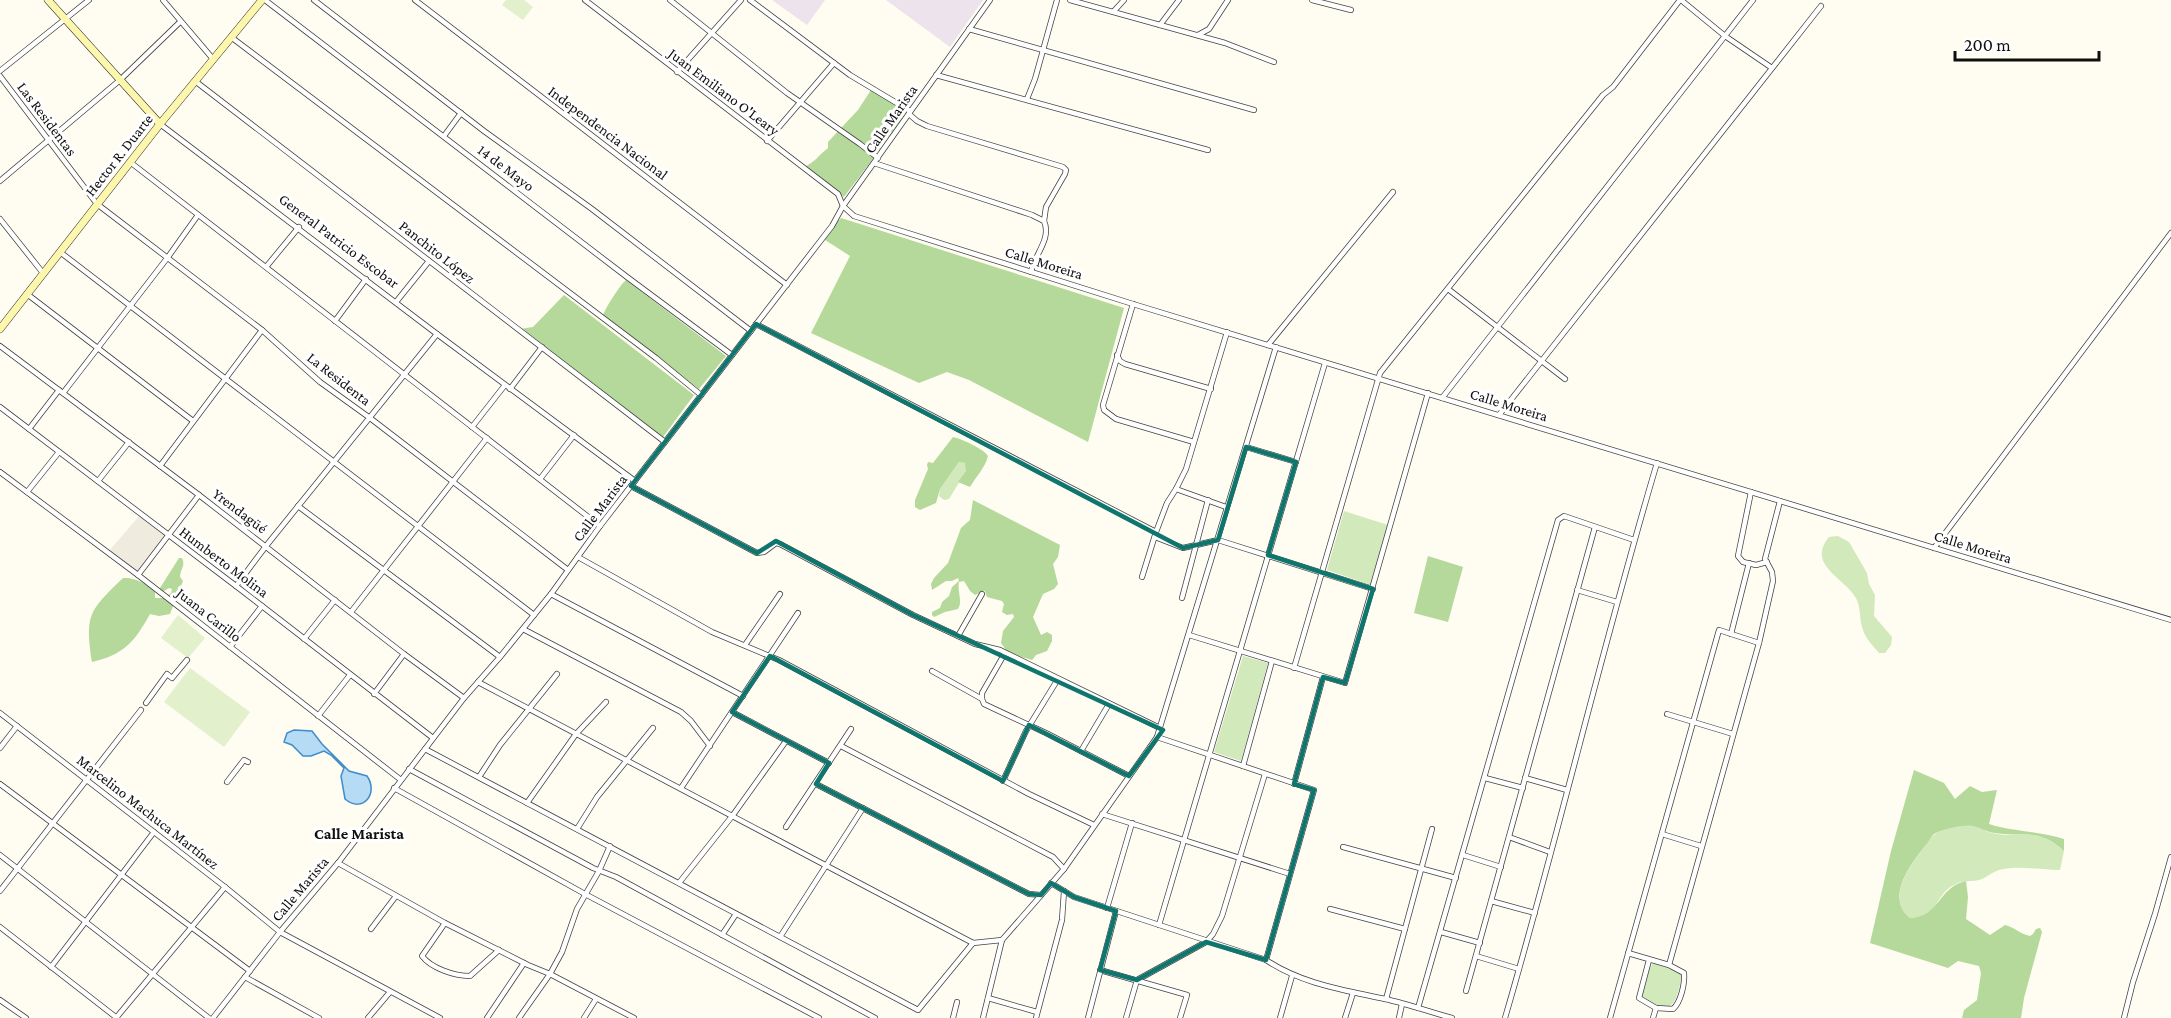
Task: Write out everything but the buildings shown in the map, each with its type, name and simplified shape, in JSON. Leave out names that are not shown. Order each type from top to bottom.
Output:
[{"type":"street","name":"General Patricio Escobar","points":[[48,0],[160,124],[635,481]]},
{"type":"street","points":[[0,71],[89,0]]},
{"type":"street","points":[[163,0],[213,59]]},
{"type":"street","name":"Hector R. Duarte","points":[[0,329],[160,124],[264,0]]},
{"type":"street","name":"14 de Mayo","points":[[264,0],[732,355]]},
{"type":"street","points":[[314,0],[751,331]]},
{"type":"street","name":"Independencia Nacional","points":[[416,0],[787,285]]},
{"type":"street","name":"Juan Emiliano O'Leary","points":[[587,0],[677,72],[838,194],[843,206]]},
{"type":"street","points":[[670,0],[799,102],[878,158]]},
{"type":"street","points":[[677,72],[741,0]]},
{"type":"street","points":[[750,0],[850,75],[910,112],[917,121],[1064,167],[1065,174],[1046,207],[1044,221],[1046,236],[1030,272]]},
{"type":"street","name":"Calle Marista","points":[[213,1018],[280,932],[338,863],[464,698],[551,594],[600,526],[787,285],[832,226],[843,206],[990,0]]},
{"type":"street","points":[[1027,99],[1035,79],[1057,0]]},
{"type":"street","points":[[1070,0],[1198,35],[1275,62]]},
{"type":"street","points":[[1114,11],[1124,0]]},
{"type":"street","points":[[1160,25],[1179,0]]},
{"type":"street","points":[[1198,35],[1209,29],[1228,0]]},
{"type":"street","points":[[1312,0],[1351,10]]},
{"type":"street","points":[[1294,668],[1378,378],[1448,289],[1681,0],[1725,36],[1772,68]]},
{"type":"street","points":[[1442,398],[1753,0]]},
{"type":"street","points":[[1499,415],[1821,6]]},
{"type":"street","points":[[0,181],[120,80],[180,22]]},
{"type":"street","points":[[969,29],[1254,110]]},
{"type":"street","points":[[231,37],[656,358],[701,395]]},
{"type":"street","points":[[767,141],[834,63]]},
{"type":"street","points":[[936,75],[1208,150]]},
{"type":"street","name":"Las Residentas","points":[[0,76],[97,204]]},
{"type":"street","name":"Panchito López","points":[[195,81],[665,442]]},
{"type":"street","points":[[444,136],[461,113]]},
{"type":"street","points":[[130,162],[600,526]]},
{"type":"street","points":[[874,163],[1032,215],[1044,221]]},
{"type":"street","points":[[1268,345],[1393,192]]},
{"type":"street","name":"La Residenta","points":[[97,204],[262,330],[320,382],[568,570]]},
{"type":"street","name":"Calle Moreira","points":[[843,206],[854,216],[878,225],[2171,620]]},
{"type":"street","points":[[28,429],[98,348],[198,215]]},
{"type":"street","points":[[0,219],[43,273]]},
{"type":"street","points":[[266,267],[299,227]]},
{"type":"street","points":[[1934,548],[2171,233]]},
{"type":"street","points":[[60,252],[534,615]]},
{"type":"street","points":[[396,302],[429,261]]},
{"type":"street","points":[[335,321],[366,279]]},
{"type":"street","points":[[1448,289],[1565,380]]},
{"type":"street","points":[[27,294],[193,421]]},
{"type":"street","points":[[1133,304],[1103,405],[1104,410],[1116,419],[1194,442]]},
{"type":"street","points":[[756,324],[1183,548],[1218,540],[1373,589]]},
{"type":"street","points":[[160,466],[262,330]]},
{"type":"street","points":[[1142,577],[1167,503],[1176,489],[1194,442],[1227,332]]},
{"type":"street","points":[[236,586],[437,334]]},
{"type":"street","name":"Yrendagüé","points":[[0,346],[464,698]]},
{"type":"street","points":[[983,1018],[1002,940],[1064,868],[1157,737],[1276,347]]},
{"type":"street","points":[[472,427],[542,348]]},
{"type":"street","points":[[1117,356],[1125,364],[1211,389]]},
{"type":"street","points":[[1159,925],[1325,363]]},
{"type":"street","points":[[1189,635],[1345,683],[1428,393]]},
{"type":"street","name":"Humberto Molina","points":[[0,407],[433,738]]},
{"type":"street","points":[[540,479],[574,435]]},
{"type":"street","points":[[351,612],[487,438]]},
{"type":"street","points":[[98,481],[129,442]]},
{"type":"street","points":[[1246,447],[1296,462]]},
{"type":"street","points":[[27,492],[59,452]]},
{"type":"street","points":[[1505,1018],[1617,602],[1657,463]]},
{"type":"street","name":"Juana Carillo","points":[[0,472],[138,575],[401,780]]},
{"type":"street","points":[[631,486],[757,554],[776,543],[780,544],[958,636],[1005,653],[1160,728]]},
{"type":"street","points":[[1176,489],[1226,507]]},
{"type":"street","points":[[1751,492],[1738,556],[1743,562],[1756,565],[1767,562]]},
{"type":"street","points":[[138,575],[199,495]]},
{"type":"street","points":[[1182,598],[1208,500]]},
{"type":"street","points":[[1669,965],[1759,643],[1773,581],[1772,572],[1765,559],[1780,501]]},
{"type":"street","points":[[298,506],[500,657]]},
{"type":"street","points":[[1418,1008],[1558,520],[1564,516],[1634,540]]},
{"type":"street","points":[[1466,991],[1594,527]]},
{"type":"street","points":[[578,557],[712,632],[770,656],[1004,781],[1094,825]]},
{"type":"street","points":[[1731,634],[1749,563]]},
{"type":"street","points":[[1577,590],[1617,602]]},
{"type":"street","points":[[551,594],[743,696]]},
{"type":"street","points":[[745,645],[780,594]]},
{"type":"street","points":[[958,636],[982,594]]},
{"type":"street","points":[[304,639],[335,600]]},
{"type":"street","points":[[230,647],[262,606]]},
{"type":"street","points":[[681,788],[798,613]]},
{"type":"street","points":[[523,629],[681,712],[710,746]]},
{"type":"street","points":[[1610,1018],[1719,630],[1759,643]]},
{"type":"street","points":[[981,699],[982,693],[1005,653]]},
{"type":"street","points":[[374,694],[404,654]]},
{"type":"street","points":[[146,703],[167,674],[172,678],[187,660]]},
{"type":"street","points":[[1243,766],[1272,661]]},
{"type":"street","points":[[932,671],[981,699],[984,704],[1129,776]]},
{"type":"street","points":[[479,777],[500,745],[557,674]]},
{"type":"street","points":[[318,716],[350,675]]},
{"type":"street","points":[[1294,784],[1323,677]]},
{"type":"street","points":[[1004,781],[1029,725],[1058,679]]},
{"type":"street","points":[[478,682],[973,943],[1002,940]]},
{"type":"street","points":[[527,803],[576,734],[606,702]]},
{"type":"street","points":[[1082,751],[1110,704]]},
{"type":"street","points":[[0,891],[141,710]]},
{"type":"street","name":"Marcelino Machuca Martínez","points":[[0,712],[225,886],[280,932],[440,1018]]},
{"type":"street","points":[[732,712],[829,763]]},
{"type":"street","points":[[1667,714],[1733,734]]},
{"type":"street","points":[[0,748],[17,726]]},
{"type":"street","points":[[577,829],[597,796],[654,728]]},
{"type":"street","points":[[786,827],[851,729]]},
{"type":"street","points":[[1157,737],[1314,790],[1266,960]]},
{"type":"street","points":[[679,883],[733,815],[786,741]]},
{"type":"street","points":[[841,746],[1053,857],[1064,868]]},
{"type":"street","points":[[425,749],[918,1010],[973,943]]},
{"type":"street","points":[[227,782],[244,759],[248,762]]},
{"type":"street","points":[[409,769],[599,871],[616,877],[875,1018]]},
{"type":"street","points":[[1126,1018],[1137,980],[1206,942],[1213,934],[1222,916],[1265,774]]},
{"type":"street","points":[[1485,778],[1522,788]]},
{"type":"street","points":[[1525,778],[1567,790]]},
{"type":"street","points":[[0,784],[250,971]]},
{"type":"street","points":[[816,784],[1029,894],[1041,894]]},
{"type":"street","points":[[394,788],[585,894],[819,1018]]},
{"type":"street","points":[[780,938],[863,808]]},
{"type":"street","points":[[1102,814],[1290,874]]},
{"type":"street","points":[[1107,908],[1132,823]]},
{"type":"street","points":[[1386,999],[1432,829]]},
{"type":"street","points":[[51,967],[154,832]]},
{"type":"street","points":[[1662,834],[1701,846]]},
{"type":"street","points":[[1509,837],[1550,852]]},
{"type":"street","points":[[519,1018],[550,974],[562,952],[577,909],[599,871],[610,846]]},
{"type":"street","points":[[1343,847],[1456,878]]},
{"type":"street","points":[[0,855],[208,1018]]},
{"type":"street","points":[[1463,855],[1501,867]]},
{"type":"street","points":[[2124,1018],[2171,857]]},
{"type":"street","points":[[338,863],[444,923],[634,1018]]},
{"type":"street","points":[[1051,883],[1074,897],[1266,960],[1292,976],[1452,1018]]},
{"type":"street","points":[[0,927],[116,1018],[225,886]]},
{"type":"street","points":[[1036,1018],[1062,920],[1064,891]]},
{"type":"street","points":[[371,929],[396,896]]},
{"type":"street","points":[[1491,901],[1535,913]]},
{"type":"street","points":[[1330,909],[1405,929]]},
{"type":"street","points":[[1088,1018],[1116,911]]},
{"type":"street","points":[[722,935],[736,914]]},
{"type":"street","points":[[444,923],[422,956],[431,965],[459,975],[470,976],[498,950]]},
{"type":"street","points":[[1441,932],[1480,943]]},
{"type":"street","points":[[1628,953],[1669,965],[1682,971],[1685,976],[1678,1006],[1673,1009],[1656,1008],[1639,998],[1649,960]]},
{"type":"street","points":[[1476,956],[1520,969]]},
{"type":"street","points":[[487,1018],[524,963]]},
{"type":"street","points":[[1100,970],[1187,995],[1180,1018]]},
{"type":"street","points":[[1280,1018],[1292,976]]},
{"type":"street","points":[[245,977],[319,1018]]},
{"type":"street","points":[[368,1018],[390,992]]},
{"type":"street","points":[[1345,1018],[1353,993]]},
{"type":"street","points":[[988,998],[1037,1012]]},
{"type":"street","points":[[584,1018],[596,999]]},
{"type":"street","points":[[0,1000],[26,1018]]},
{"type":"street","points":[[953,1018],[957,1002]]},
{"type":"street","points":[[1399,1018],[1402,1004]]},
{"type":"street","points":[[1653,1018],[1656,1008]]},
{"type":"highlighted area","points":[[756,324],[1183,548],[1218,540],[1246,447],[1296,462],[1268,555],[1373,589],[1345,683],[1323,677],[1294,784],[1314,790],[1266,960],[1206,942],[1137,980],[1100,970],[1116,911],[1074,897],[1051,883],[1041,895],[1029,894],[816,784],[829,763],[732,712],[770,656],[1003,781],[1029,725],[1129,776],[1163,730],[913,615],[776,541],[757,553],[631,486]]},
{"type":"shaded area","points":[[772,0],[825,0],[807,25]]},
{"type":"shaded area","points":[[886,0],[983,0],[950,47]]},
{"type":"shaded area","points":[[140,515],[167,535],[137,574],[109,551]]},
{"type":"green space","points":[[506,0],[524,0],[533,7],[523,20],[502,5]]},
{"type":"green space","points":[[873,87],[909,111],[844,197],[804,167],[828,148],[828,142],[858,110]]},
{"type":"green space","points":[[841,218],[1124,308],[1088,442],[969,380],[947,372],[919,383],[811,333],[850,256],[822,238]]},
{"type":"green space","points":[[626,280],[726,356],[699,389],[603,315],[613,296]]},
{"type":"green space","points":[[564,295],[694,395],[663,437],[599,391],[520,329],[533,327]]},
{"type":"green space","points":[[953,437],[986,453],[988,456],[985,464],[970,487],[958,482],[966,471],[965,463],[959,462],[940,489],[936,503],[920,510],[915,507],[915,500],[928,469],[928,462],[933,463]]},
{"type":"green space","points":[[959,462],[966,463],[966,471],[949,499],[944,500],[939,496],[940,489]]},
{"type":"green space","points":[[973,500],[1060,545],[1058,557],[1053,564],[1058,584],[1054,589],[1043,594],[1033,617],[1041,635],[1047,632],[1052,635],[1052,641],[1047,651],[1036,655],[1032,660],[1008,653],[1001,643],[1003,631],[1014,617],[1013,614],[1007,615],[1002,612],[1004,604],[1002,601],[987,597],[985,591],[975,595],[964,581],[959,582],[958,609],[934,617],[932,615],[932,612],[940,608],[942,602],[949,596],[952,587],[959,581],[958,578],[946,581],[932,590],[931,584],[948,563],[961,528],[970,520]]},
{"type":"green space","points":[[1344,511],[1388,525],[1371,585],[1327,570]]},
{"type":"green space","points":[[1838,536],[1849,542],[1867,573],[1869,584],[1875,595],[1874,616],[1892,637],[1891,645],[1885,653],[1879,653],[1866,636],[1856,598],[1830,570],[1822,556],[1823,547],[1829,537]]},
{"type":"green space","points":[[1428,556],[1463,567],[1448,622],[1414,613]]},
{"type":"green space","points":[[179,558],[183,561],[180,577],[183,581],[170,614],[159,616],[150,614],[127,646],[112,655],[92,662],[89,633],[92,614],[96,606],[123,578],[148,586],[155,592],[155,598],[164,598],[171,593],[172,589],[160,591],[160,588]]},
{"type":"green space","points":[[178,615],[205,638],[188,658],[161,638]]},
{"type":"green space","points":[[1243,656],[1268,663],[1241,761],[1214,752]]},
{"type":"green space","points":[[190,668],[250,712],[224,747],[164,702]]},
{"type":"green space","points":[[1914,770],[1944,783],[1955,799],[1970,786],[1982,792],[1997,790],[1989,824],[2064,839],[2064,851],[2039,836],[1995,833],[1973,826],[1941,831],[1933,835],[1913,862],[1902,882],[1900,901],[1903,910],[1910,918],[1927,913],[1950,889],[1966,881],[1968,897],[1966,919],[1990,935],[2005,925],[2030,936],[2040,928],[2042,932],[2024,998],[2021,1018],[1962,1018],[1964,1010],[1977,1000],[1981,973],[1979,966],[1958,961],[1948,968],[1870,943],[1891,851]]},
{"type":"green space","points":[[1970,824],[1992,833],[2045,838],[2064,851],[2060,870],[2022,868],[1996,871],[1979,880],[1959,883],[1949,888],[1927,914],[1910,918],[1903,910],[1900,891],[1913,862],[1933,836],[1946,829]]},
{"type":"green space","points":[[1654,963],[1681,973],[1681,982],[1675,999],[1668,1007],[1659,1007],[1642,997],[1641,993],[1649,967]]},
{"type":"water","points":[[294,730],[312,731],[349,771],[367,776],[371,789],[367,800],[358,804],[345,799],[341,776],[344,768],[331,755],[324,751],[311,756],[303,756],[292,745],[284,742],[287,733]]},
{"type":"district","name":"Calle Marista","points":[[359,833]]}]
